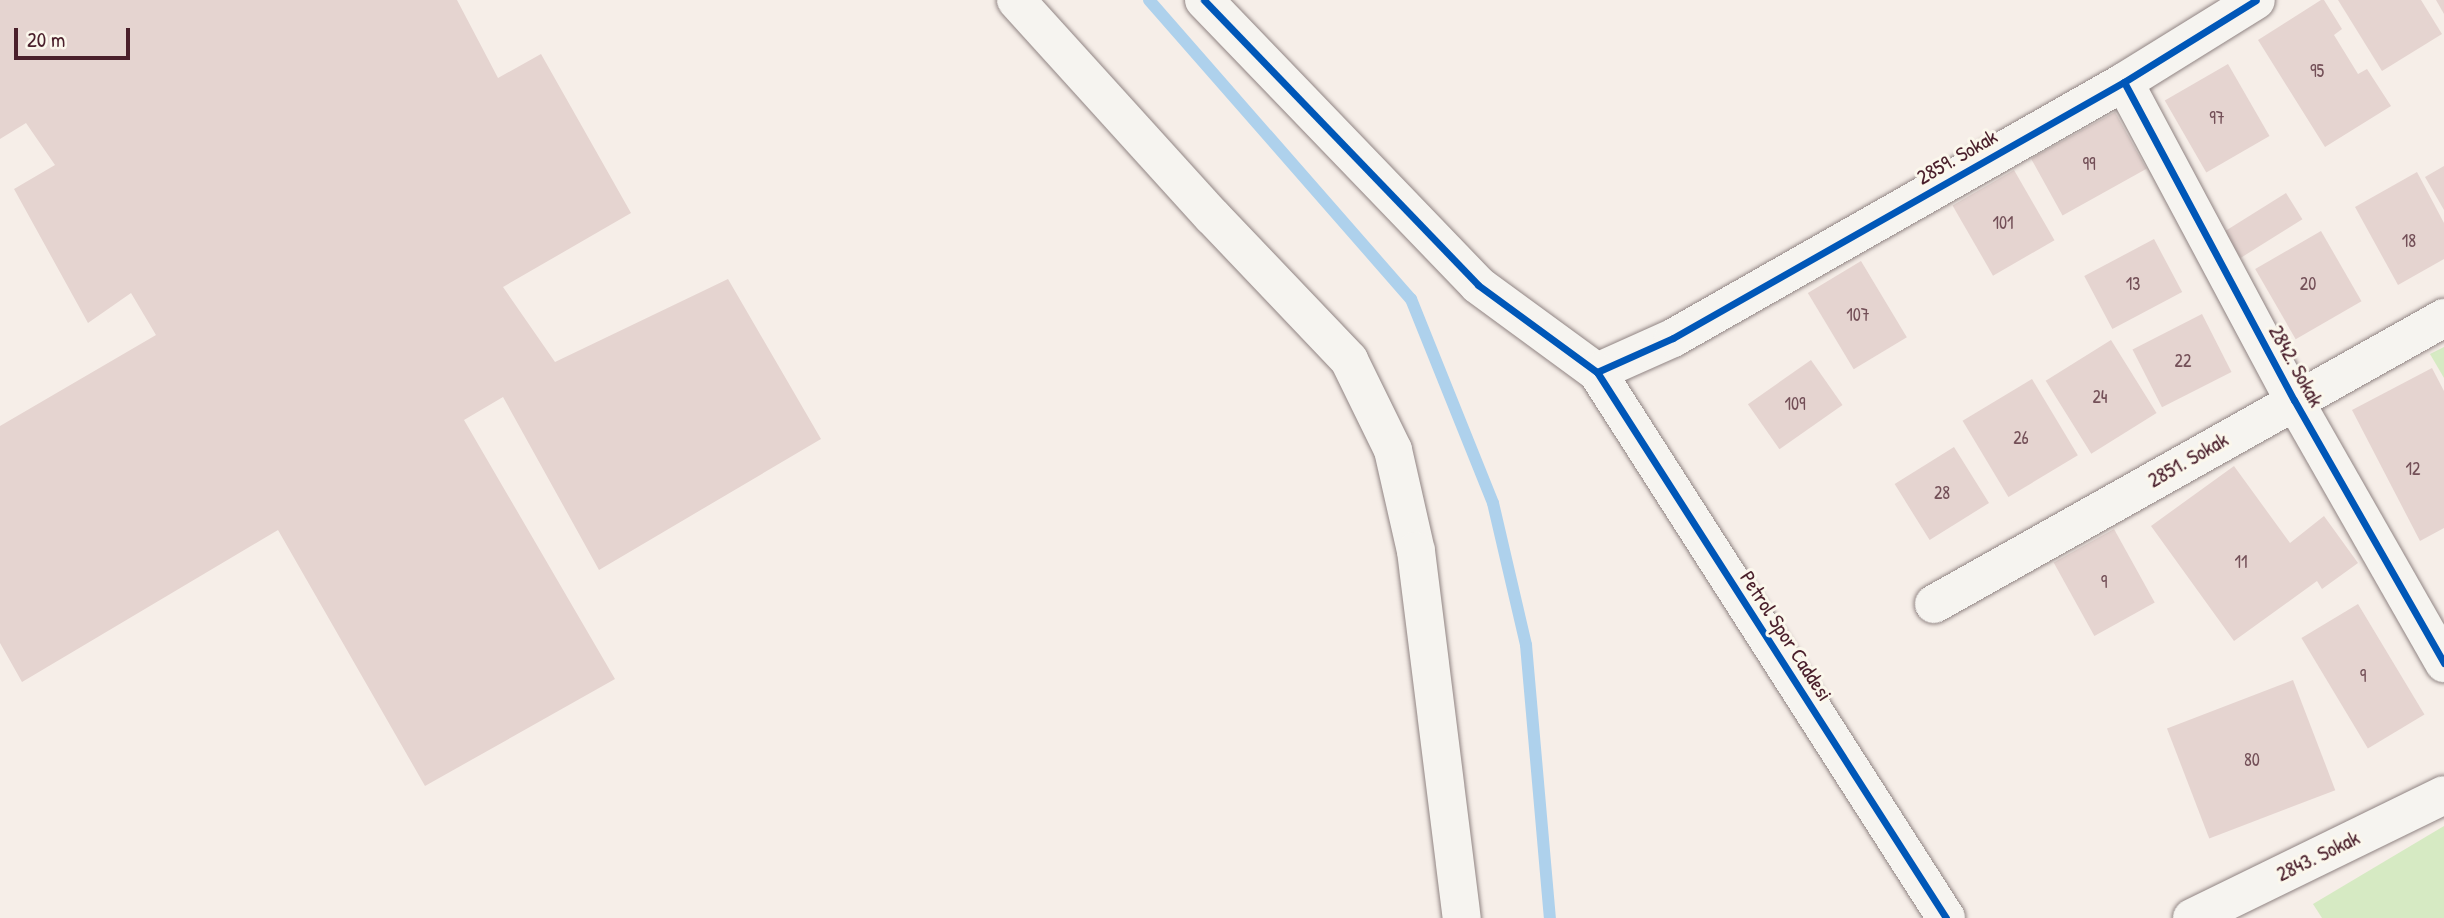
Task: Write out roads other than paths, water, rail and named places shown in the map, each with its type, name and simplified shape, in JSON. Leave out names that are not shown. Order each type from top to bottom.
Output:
[{"type":"street","points":[[1016,0],[1212,216],[1349,359],[1393,450],[1416,551],[1462,918]]},
{"type":"street","points":[[1204,0],[1478,285],[1597,372]]},
{"type":"street","name":"2859. Sokak","points":[[1597,372],[1672,338],[2124,82],[2256,0]]},
{"type":"street","name":"2842. Sokak","points":[[2124,82],[2294,400],[2444,663]]},
{"type":"street","name":"2851. Sokak","points":[[1934,604],[2444,318]]},
{"type":"street","name":"Petrol Spor Caddesi","points":[[1597,372],[1946,918]]},
{"type":"street","name":"2843. Sokak","points":[[2192,918],[2444,795]]},
{"type":"waterway","points":[[1149,0],[1411,299],[1493,503],[1526,645],[1550,918]]}]
